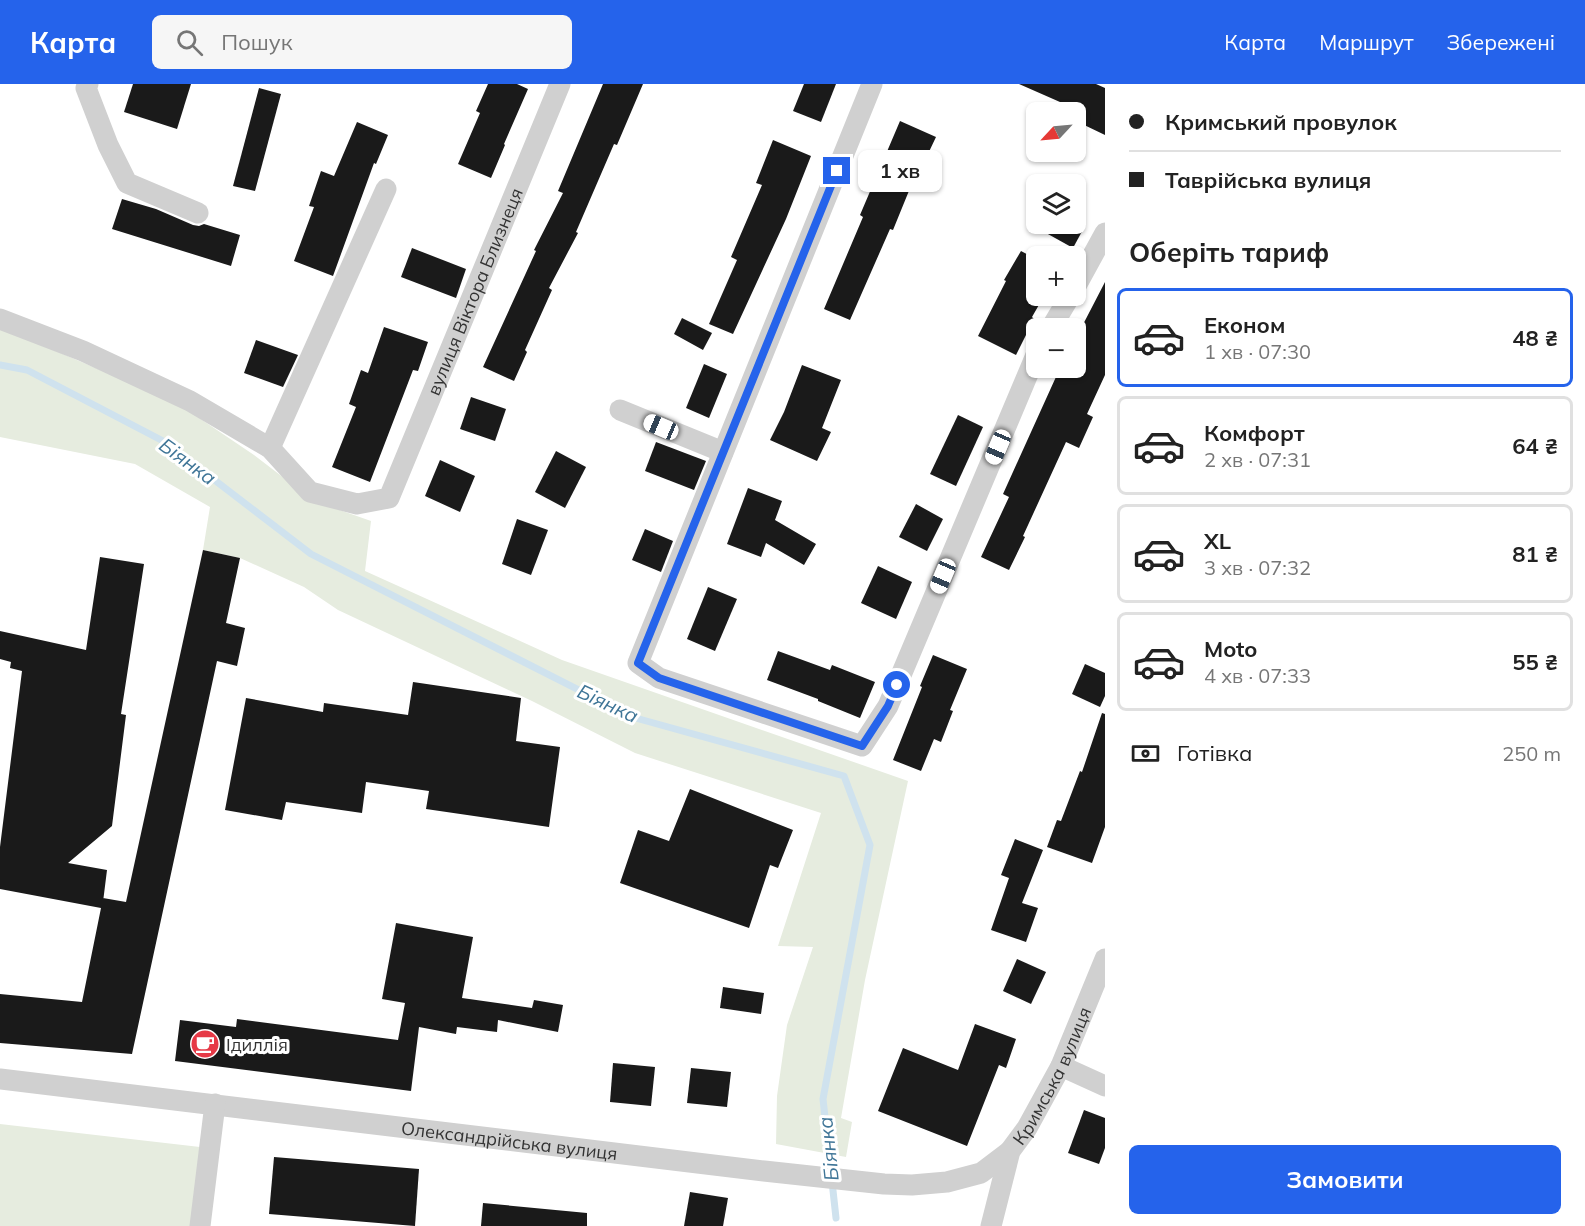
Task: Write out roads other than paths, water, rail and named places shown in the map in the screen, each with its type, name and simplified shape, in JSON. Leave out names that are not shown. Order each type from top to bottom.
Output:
[{"type":"street","points":[[88,84],[86,88],[127,183],[198,213]]},
{"type":"street","name":"вулиця Віктора Близнеця","points":[[270,448],[310,492],[357,504],[389,498],[560,84]]},
{"type":"street","points":[[872,84],[638,663],[659,678],[862,746],[888,706],[1026,378]]},
{"type":"street","points":[[0,319],[82,351],[190,401],[270,448],[386,189]]},
{"type":"street","points":[[1086,268],[1105,233]]},
{"type":"street","points":[[620,410],[723,452]]},
{"type":"street","name":"Кримська вулиця","points":[[991,1226],[1010,1151],[1027,1128],[1061,1066],[1105,959]]},
{"type":"street","points":[[1061,1066],[1105,1086]]},
{"type":"street","name":"Олександрійська вулиця","points":[[0,1079],[884,1184],[912,1185],[947,1182],[981,1173],[1010,1151]]},
{"type":"street","points":[[200,1226],[214,1104]]},
{"type":"waterway","name":"Біянка","points":[[0,365],[27,370],[165,442],[311,554],[632,717],[844,776],[870,845],[823,1099],[836,1218]]},
{"type":"place","name":"Ідиллія","points":[[205,1044]]}]
